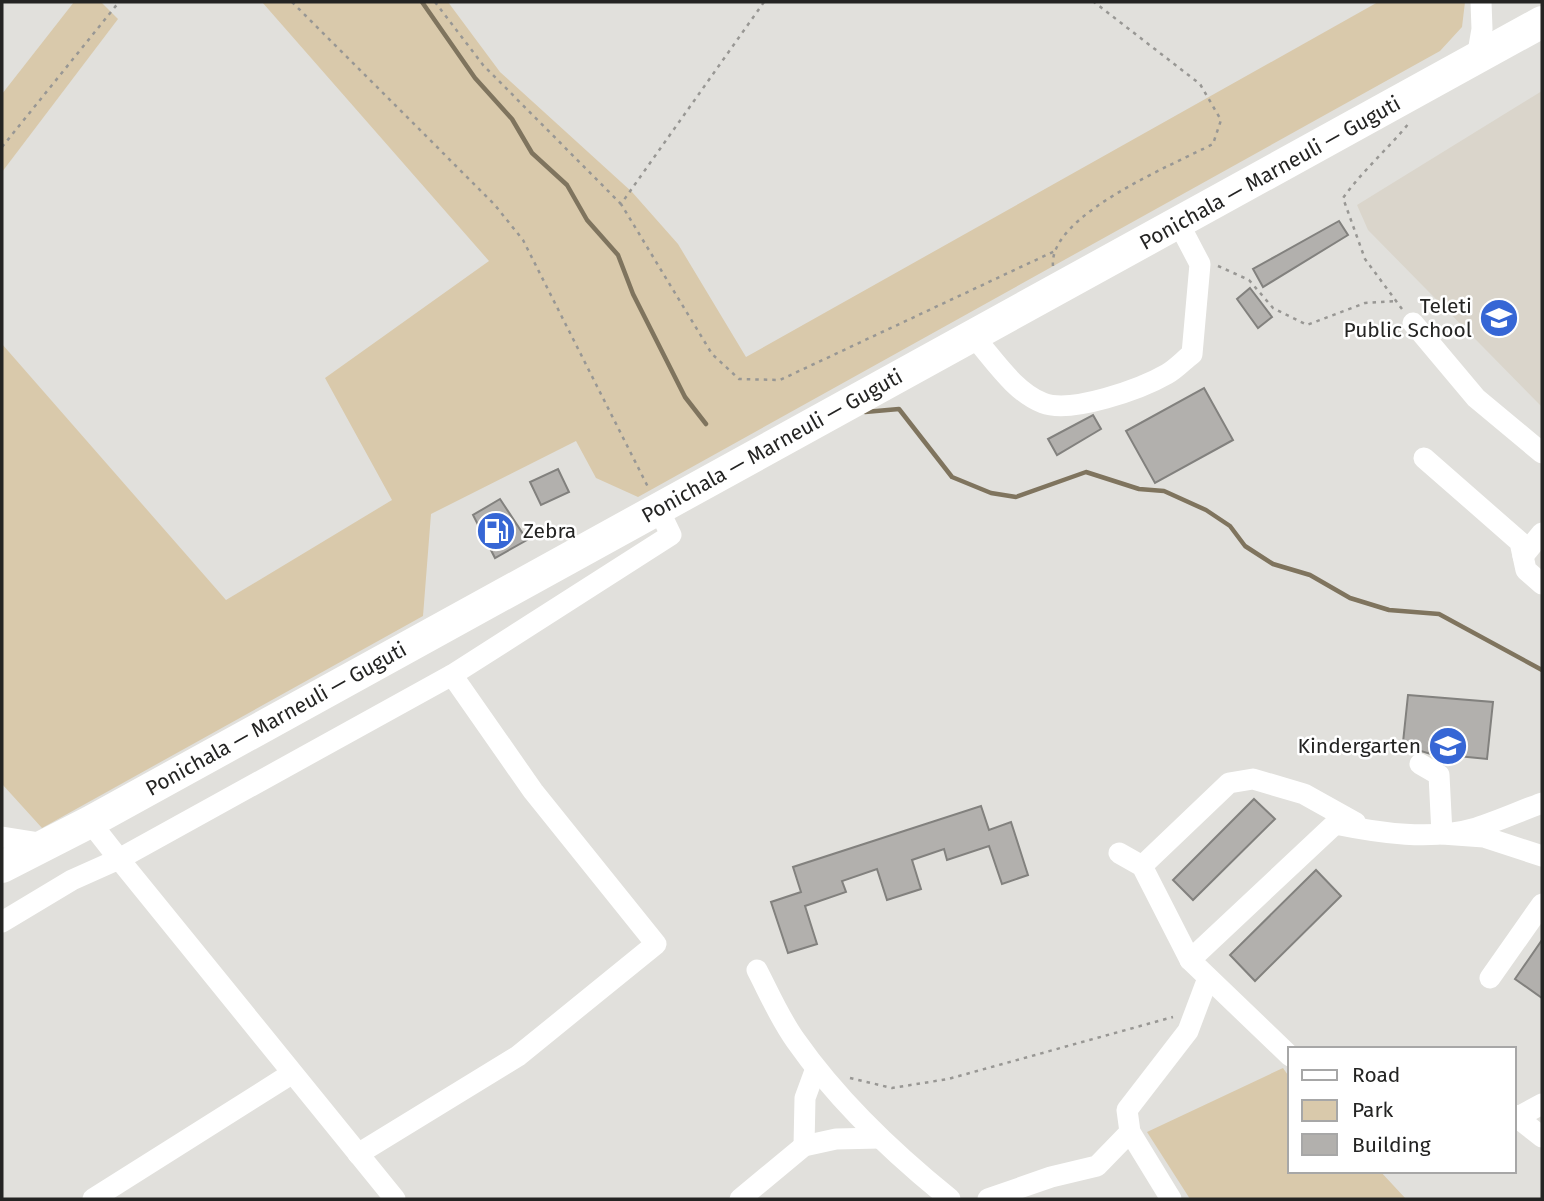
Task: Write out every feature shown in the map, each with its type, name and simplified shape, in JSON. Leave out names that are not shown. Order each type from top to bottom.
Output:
[{"type":"highway","name":"Ponichala — Marneuli — Guguti","points":[[2,867],[90,822],[1542,22]]},
{"type":"street","points":[[1476,58],[1482,29],[1480,2]]},
{"type":"street","points":[[973,336],[1018,387],[1043,404],[1069,406],[1132,390],[1168,373],[1192,354],[1200,264],[1179,224]]},
{"type":"street","points":[[1413,323],[1475,398],[1542,453]]},
{"type":"street","points":[[1424,458],[1520,542],[1526,570],[1542,584]]},
{"type":"street","points":[[2,922],[72,880],[119,859],[452,675],[671,535],[658,508]]},
{"type":"street","points":[[1522,556],[1542,533]]},
{"type":"street","points":[[358,1154],[518,1056],[656,944],[533,791],[452,675]]},
{"type":"street","points":[[1420,764],[1439,775],[1442,834]]},
{"type":"street","points":[[1142,866],[1229,783],[1252,779],[1304,794],[1372,832]]},
{"type":"street","points":[[1442,834],[1474,828],[1542,803]]},
{"type":"street","points":[[90,822],[291,1074],[395,1199]]},
{"type":"street","points":[[1190,960],[1335,824],[1372,832],[1484,837],[1542,856]]},
{"type":"street","points":[[2,837],[46,844]]},
{"type":"street","points":[[1119,853],[1142,866],[1190,960],[1288,1054]]},
{"type":"street","points":[[1490,978],[1542,904]]},
{"type":"street","points":[[757,970],[794,1039],[816,1068],[880,1138],[950,1199]]},
{"type":"street","points":[[1171,1199],[1130,1132],[1127,1110],[1188,1031],[1208,978]]},
{"type":"street","points":[[804,1146],[806,1098],[816,1068]]},
{"type":"street","points":[[93,1199],[291,1074]]},
{"type":"street","points":[[1542,1104],[1516,1116],[1542,1137]]},
{"type":"street","points":[[988,1199],[1051,1177],[1097,1166],[1130,1132]]},
{"type":"street","points":[[740,1199],[804,1146],[836,1139],[880,1138]]},
{"type":"path","points":[[2,147],[119,2]]},
{"type":"path","points":[[292,2],[494,204],[523,240],[658,508]]},
{"type":"path","points":[[435,2],[483,65],[621,204],[712,354],[739,379],[780,380],[1057,250]]},
{"type":"path","points":[[621,204],[764,2]]},
{"type":"path","points":[[1059,289],[1052,261],[1065,234],[1104,199],[1213,144],[1221,120],[1200,84],[1094,2]]},
{"type":"path","points":[[1410,122],[1392,144],[1362,171],[1343,198],[1365,259],[1413,323]]},
{"type":"path","points":[[1200,264],[1222,267],[1249,280],[1273,308],[1307,325],[1365,303],[1396,301]]},
{"type":"path","points":[[816,1068],[892,1088],[948,1079],[1196,1011]]},
{"type":"shaded area","name":"Teleti Public School","points":[[1542,91],[1542,407],[1368,230],[1357,205]]},
{"type":"green space","points":[[74,2],[101,2],[118,19],[2,172],[2,94]]},
{"type":"green space","points":[[262,2],[448,2],[500,72],[632,192],[678,244],[746,357],[1378,2],[1465,2],[1462,27],[1440,51],[638,497],[596,478],[576,441],[431,514],[423,616],[42,828],[2,784],[2,344],[226,600],[392,500],[325,378],[489,261]]},
{"type":"green space","points":[[1283,1068],[1288,1075],[1288,1173],[1382,1173],[1406,1199],[1190,1199],[1147,1132]]},
{"type":"building","points":[[1339,221],[1348,235],[1263,287],[1253,269]]},
{"type":"building","points":[[1250,288],[1272,317],[1258,328],[1237,299]]},
{"type":"building","points":[[1204,388],[1233,440],[1155,483],[1126,431]]},
{"type":"building","points":[[1093,415],[1101,429],[1057,455],[1048,439]]},
{"type":"building","points":[[558,469],[569,492],[541,505],[530,482]]},
{"type":"building","points":[[500,499],[527,540],[495,558],[473,515]]},
{"type":"building","points":[[1408,695],[1493,702],[1487,759],[1458,756],[1460,738],[1436,735],[1434,755],[1421,751],[1402,752]]},
{"type":"building","points":[[1254,799],[1275,819],[1193,900],[1173,880]]},
{"type":"building","points":[[981,806],[989,830],[1011,822],[1028,875],[1002,884],[989,846],[947,860],[944,849],[912,860],[921,889],[887,900],[877,869],[842,881],[846,892],[805,906],[817,944],[788,953],[771,902],[801,892],[793,867]]},
{"type":"building","points":[[1316,870],[1341,896],[1255,981],[1230,955]]},
{"type":"building","points":[[1542,940],[1542,998],[1515,979]]},
{"type":"waterway","points":[[422,2],[475,78],[512,119],[532,153],[567,185],[587,220],[618,255],[633,294],[685,397],[706,424]]},
{"type":"waterway","points":[[865,412],[899,409],[952,477],[991,493],[1016,497],[1086,472],[1139,489],[1164,491],[1206,510],[1230,526],[1245,546],[1273,564],[1310,575],[1350,598],[1389,610],[1439,614],[1542,670]]},
{"type":"place","name":"Teleti Public School","points":[[1499,318]]},
{"type":"place","name":"Zebra","points":[[496,531]]},
{"type":"place","name":"Kindergarten","points":[[1448,746]]}]
